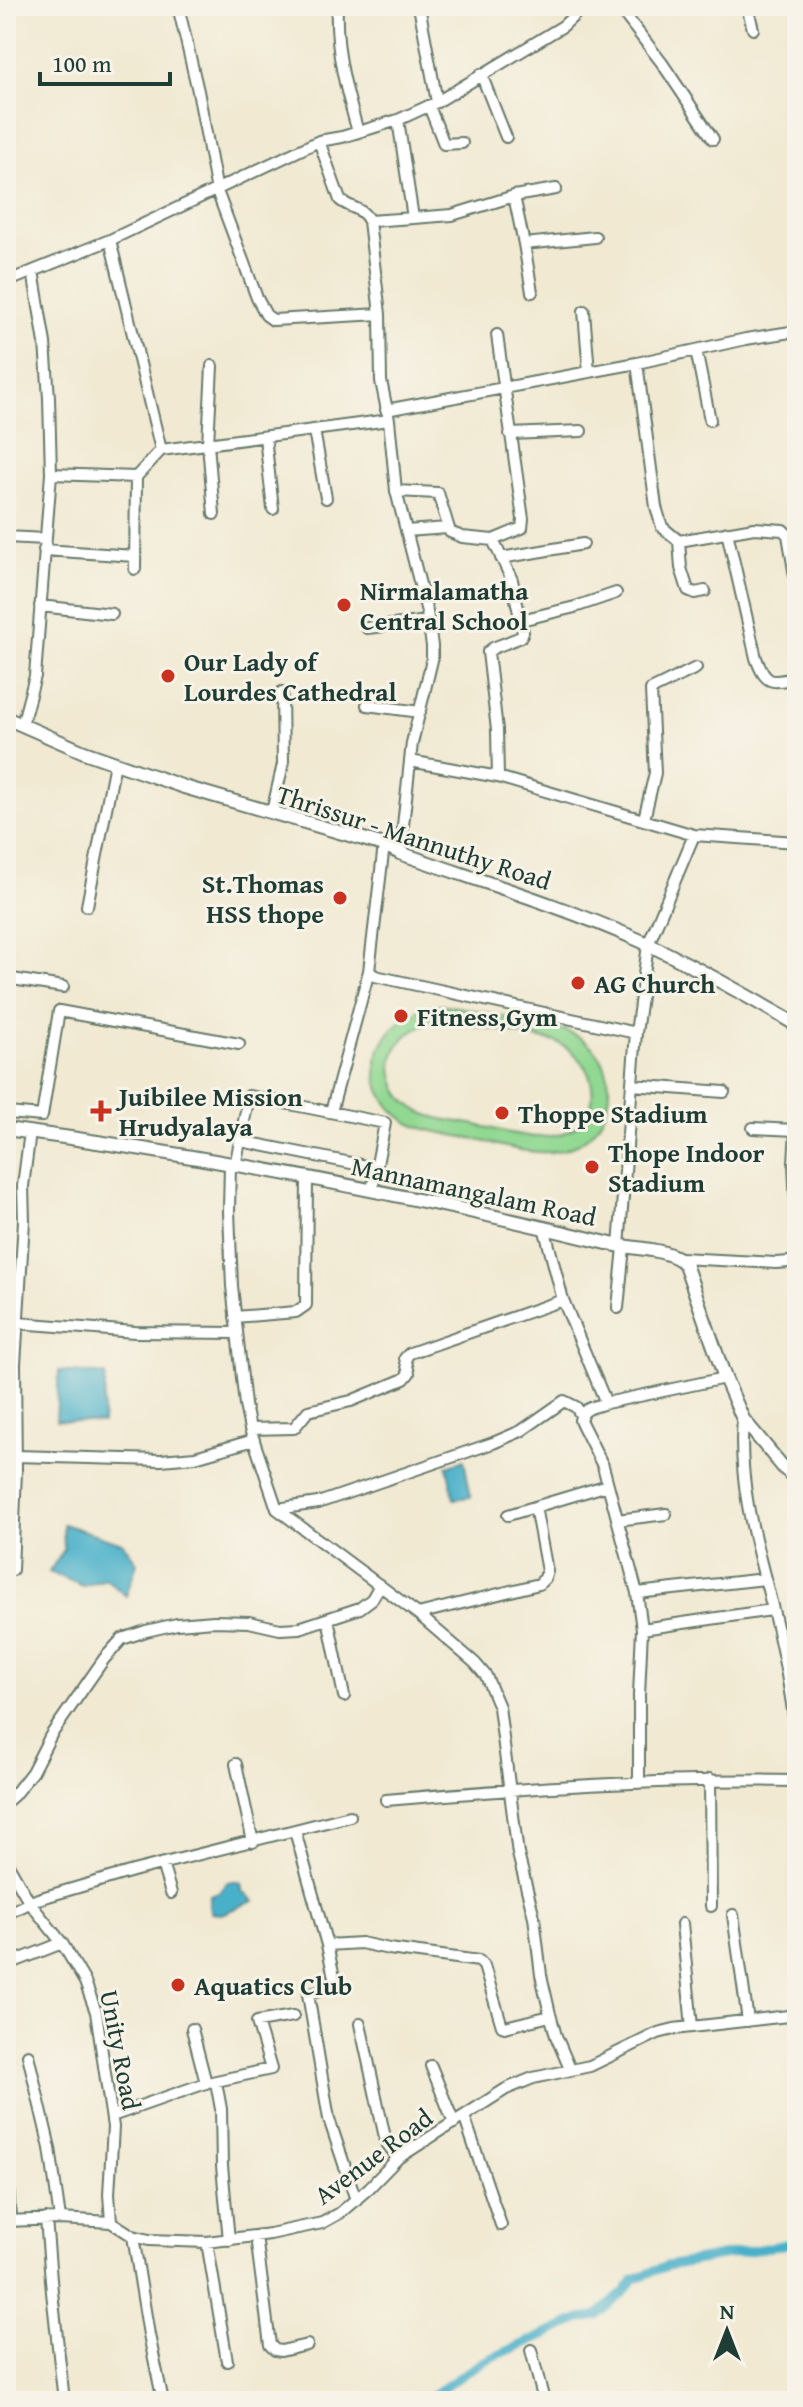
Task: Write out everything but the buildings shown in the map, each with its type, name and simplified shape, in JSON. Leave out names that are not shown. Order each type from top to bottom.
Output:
[{"type":"main road","name":"Thrissur - Mannuthy Road","points":[[6,718],[115,763],[184,787],[384,845],[545,903],[648,945],[731,986],[797,1025]]},
{"type":"main road","name":"Mannamangalam Road","points":[[7,1129],[372,1190],[680,1258]]},
{"type":"main road","points":[[680,1258],[685,1264],[725,1378],[743,1419],[797,1480]]},
{"type":"street","points":[[178,6],[217,191],[266,315],[273,320],[380,314]]},
{"type":"street","points":[[337,6],[338,55],[358,132]]},
{"type":"street","points":[[419,6],[433,104],[444,144],[462,143]]},
{"type":"street","points":[[6,282],[110,240],[319,141],[398,120],[433,104],[563,26],[584,6]]},
{"type":"street","points":[[618,6],[662,63],[713,139]]},
{"type":"street","points":[[747,6],[753,29]]},
{"type":"street","points":[[481,74],[506,137]]},
{"type":"street","points":[[398,120],[413,218]]},
{"type":"street","points":[[319,141],[340,200],[357,207],[369,221],[380,314],[381,381],[396,491],[432,646],[432,660],[410,761],[400,853]]},
{"type":"street","points":[[369,221],[452,215],[514,196],[556,189]]},
{"type":"street","points":[[514,196],[532,292]]},
{"type":"street","points":[[524,244],[595,237]]},
{"type":"street","points":[[110,240],[161,450]]},
{"type":"street","points":[[22,725],[35,676],[51,474],[45,343],[33,271]]},
{"type":"street","points":[[584,311],[589,372]]},
{"type":"street","points":[[135,569],[136,477],[161,450],[314,430],[503,388],[797,331]]},
{"type":"street","points":[[396,491],[438,493],[448,528],[455,536],[493,540],[522,528],[497,335]]},
{"type":"street","points":[[696,350],[710,420]]},
{"type":"street","points":[[637,363],[656,507],[662,527],[679,541],[681,568],[688,590],[695,593],[705,591]]},
{"type":"street","points":[[212,366],[208,444],[214,514]]},
{"type":"street","points":[[314,430],[326,498]]},
{"type":"street","points":[[510,434],[581,431]]},
{"type":"street","points":[[265,437],[273,509]]},
{"type":"street","points":[[51,474],[136,477]]},
{"type":"street","points":[[406,531],[448,528]]},
{"type":"street","points":[[679,541],[754,528],[783,530],[788,535],[797,588]]},
{"type":"street","points":[[727,532],[762,676],[779,682],[797,677]]},
{"type":"street","points":[[6,537],[135,556]]},
{"type":"street","points":[[493,540],[512,580],[523,632],[521,637],[488,652],[497,730],[498,777]]},
{"type":"street","points":[[501,558],[583,544]]},
{"type":"street","points":[[521,620],[616,593]]},
{"type":"street","points":[[40,606],[112,614]]},
{"type":"street","points":[[367,628],[428,621]]},
{"type":"street","points":[[644,819],[655,773],[651,690],[696,668]]},
{"type":"street","points":[[272,812],[283,764],[282,692]]},
{"type":"street","points":[[367,705],[420,712]]},
{"type":"street","points":[[410,761],[498,777],[694,835],[797,842]]},
{"type":"street","points":[[87,906],[115,763]]},
{"type":"street","points":[[618,1308],[636,1033],[648,945],[694,835]]},
{"type":"street","points":[[331,1112],[369,971],[384,845]]},
{"type":"street","points":[[369,971],[375,976],[636,1033]]},
{"type":"street","points":[[6,978],[63,987]]},
{"type":"street","points":[[7,1129],[7,1112],[42,1116],[59,1011],[239,1044]]},
{"type":"street","points":[[632,1085],[724,1092]]},
{"type":"street","points":[[372,1190],[385,1123],[249,1096],[233,1165],[229,1211],[235,1317],[252,1434],[277,1509],[418,1614],[486,1676],[499,1707],[518,1854],[534,1917],[541,1975],[550,2016],[570,2069]]},
{"type":"street","points":[[797,1113],[794,1163],[797,1230]]},
{"type":"street","points":[[753,1128],[796,1130]]},
{"type":"street","points":[[12,1570],[15,1364],[24,1221],[23,1186],[30,1132]]},
{"type":"street","points":[[241,1141],[376,1168]]},
{"type":"street","points":[[235,1317],[296,1312],[306,1305],[307,1178]]},
{"type":"street","points":[[544,1227],[563,1300],[606,1403]]},
{"type":"street","points":[[680,1258],[776,1263],[790,1262],[797,1257]]},
{"type":"street","points":[[16,1456],[161,1460],[195,1457],[252,1434],[294,1428],[308,1411],[351,1401],[404,1379],[409,1369],[405,1358],[410,1353],[563,1300]]},
{"type":"street","points":[[18,1323],[135,1332],[237,1333]]},
{"type":"street","points":[[639,1782],[642,1629],[637,1593],[603,1466],[583,1429],[581,1415],[586,1409],[606,1403],[725,1378]]},
{"type":"street","points":[[277,1509],[336,1498],[493,1443],[521,1431],[564,1401],[576,1407],[581,1415]]},
{"type":"street","points":[[743,1419],[745,1491],[782,1657],[797,1743]]},
{"type":"street","points":[[508,1515],[608,1485]]},
{"type":"street","points":[[418,1614],[539,1584],[547,1571],[536,1512]]},
{"type":"street","points":[[617,1520],[666,1514]]},
{"type":"street","points":[[637,1593],[765,1579]]},
{"type":"street","points":[[6,1802],[32,1772],[51,1735],[104,1659],[122,1639],[177,1624],[214,1621],[249,1622],[280,1629],[299,1628],[360,1608],[372,1599],[380,1585]]},
{"type":"street","points":[[642,1629],[772,1610]]},
{"type":"street","points":[[328,1619],[344,1696]]},
{"type":"street","points":[[236,1764],[253,1842]]},
{"type":"street","points":[[386,1800],[639,1782],[710,1779],[797,1781]]},
{"type":"street","points":[[710,1779],[711,1906]]},
{"type":"street","points":[[6,1914],[30,1903],[162,1864],[350,1816]]},
{"type":"street","points":[[295,1831],[336,1986],[308,1994],[329,2119],[356,2200]]},
{"type":"street","name":"Unity Road","points":[[6,1861],[30,1903],[62,1943],[85,1982],[96,2012],[114,2140],[109,2194],[111,2222]]},
{"type":"street","points":[[162,1864],[171,1893]]},
{"type":"street","points":[[733,1915],[748,2021]]},
{"type":"street","points":[[682,1924],[692,2027]]},
{"type":"street","points":[[6,1965],[62,1943]]},
{"type":"street","points":[[327,1945],[361,1943],[479,1961],[484,1966],[502,2026],[550,2016]]},
{"type":"street","name":"Avenue Road","points":[[8,2221],[60,2219],[111,2222],[133,2236],[175,2242],[229,2240],[322,2223],[356,2200],[398,2158],[506,2089],[533,2078],[590,2066],[658,2033],[797,2015]]},
{"type":"street","points":[[112,2116],[271,2069],[257,2022],[293,2016]]},
{"type":"street","points":[[360,2024],[386,2142],[398,2158]]},
{"type":"street","points":[[192,2029],[213,2086],[229,2240]]},
{"type":"street","points":[[28,2055],[50,2148],[60,2219]]},
{"type":"street","points":[[431,2066],[459,2120],[501,2225]]},
{"type":"street","points":[[6,2130],[8,2221]]},
{"type":"street","points":[[46,2219],[64,2401]]},
{"type":"street","points":[[133,2236],[163,2401]]},
{"type":"street","points":[[256,2236],[270,2345],[281,2351],[307,2345]]},
{"type":"street","points":[[207,2242],[227,2361]]},
{"type":"street","points":[[531,2350],[544,2401]]},
{"type":"green space","points":[[441,1005],[466,1009],[557,1028],[586,1042],[605,1067],[609,1086],[600,1122],[580,1143],[563,1150],[536,1152],[432,1131],[408,1122],[384,1099],[377,1081],[376,1064],[390,1032],[404,1019],[421,1010]],"holes":[[[449,1020],[556,1042],[581,1061],[589,1074],[592,1088],[592,1102],[587,1115],[577,1126],[558,1135],[512,1134],[418,1111],[399,1092],[392,1069],[393,1057],[405,1038],[414,1030],[437,1021]]]},
{"type":"water","points":[[59,1371],[106,1375],[102,1423],[56,1420]]},
{"type":"water","points":[[464,1460],[471,1497],[454,1499],[447,1466]]},
{"type":"water","points":[[63,1524],[123,1543],[137,1563],[126,1596],[106,1579],[83,1586],[49,1572],[64,1549]]},
{"type":"water","points":[[227,1882],[241,1882],[242,1891],[254,1901],[221,1914],[211,1913],[210,1895],[220,1892]]},
{"type":"waterway","points":[[424,2401],[482,2362],[580,2319],[597,2316],[634,2279],[667,2266],[792,2243]]},
{"type":"place","name":"Nirmalamatha Central School","points":[[344,605]]},
{"type":"place","name":"Our Lady of Lourdes Cathedral","points":[[168,676]]},
{"type":"place","name":"St.Thomas HSS thope","points":[[340,898]]},
{"type":"place","name":"AG Church","points":[[578,983]]},
{"type":"place","name":"Fitness,Gym","points":[[401,1016]]},
{"type":"place","name":"Juibilee Mission Hrudyalaya","points":[[101,1111]]},
{"type":"place","name":"Thoppe Stadium","points":[[502,1113]]},
{"type":"place","name":"Thope Indoor Stadium","points":[[592,1167]]},
{"type":"place","name":"Aquatics Club","points":[[178,1985]]}]
